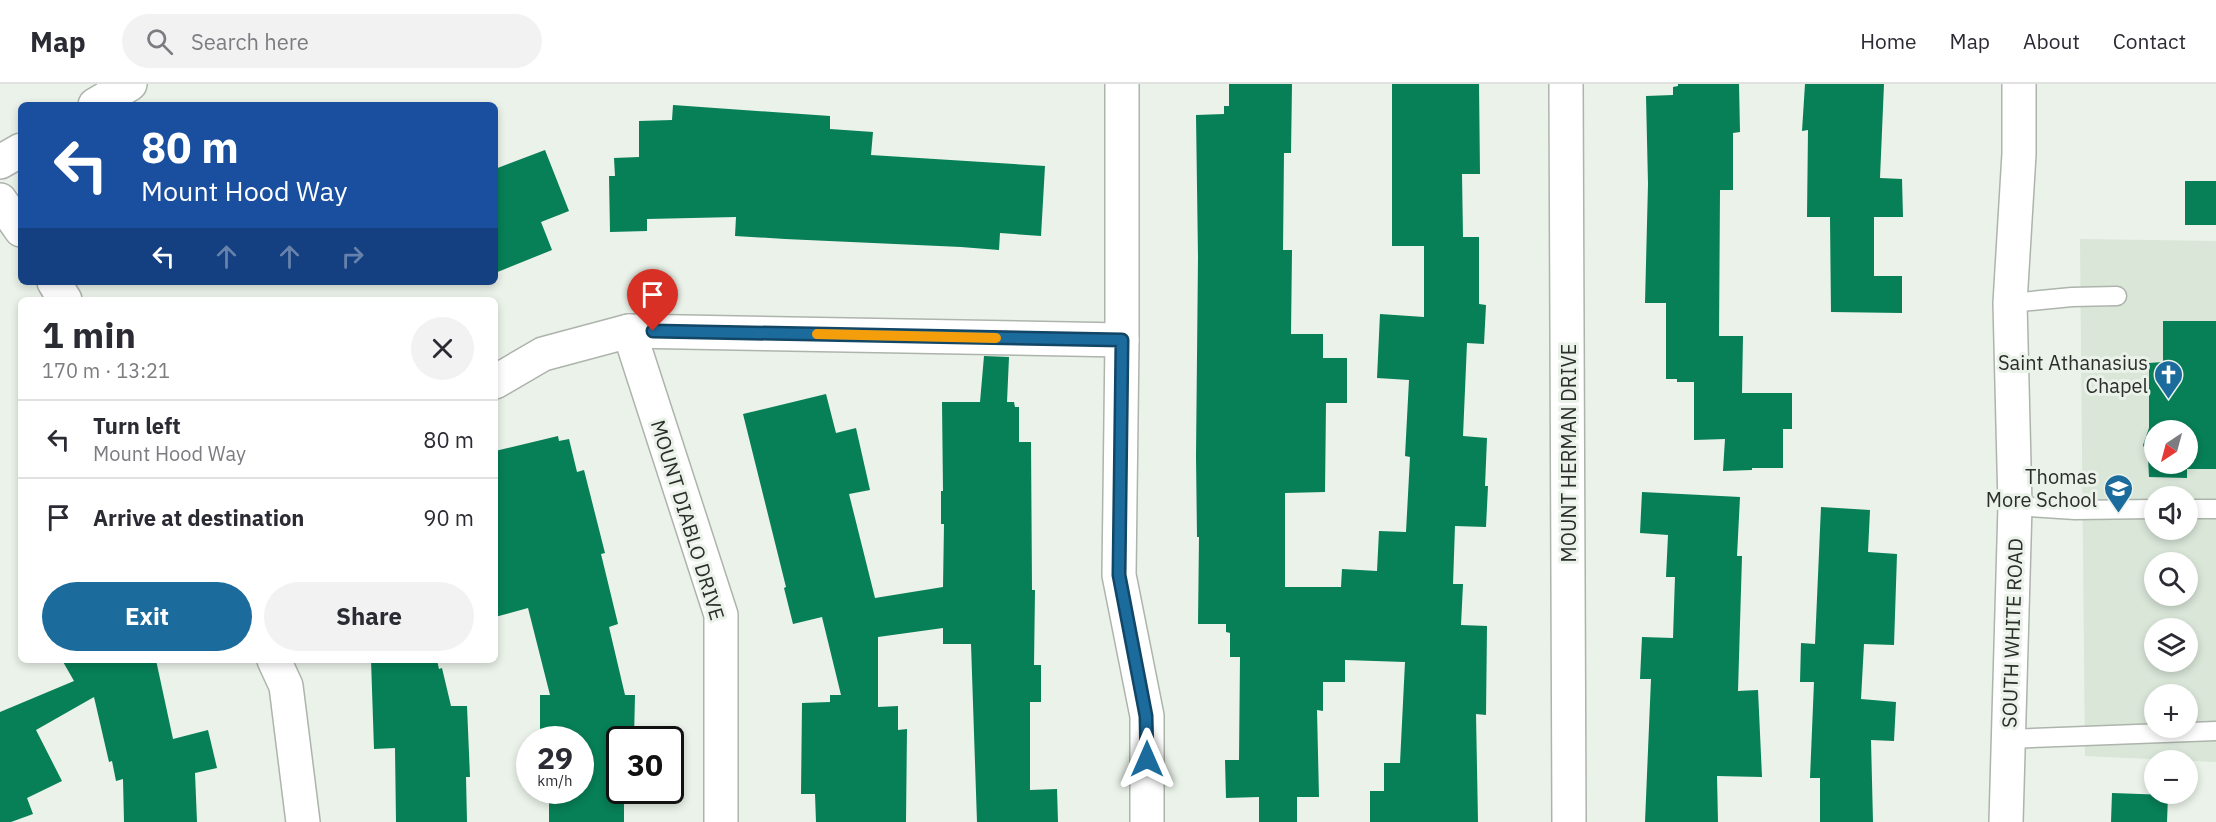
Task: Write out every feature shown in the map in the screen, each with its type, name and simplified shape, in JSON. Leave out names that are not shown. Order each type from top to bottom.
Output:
[{"type":"street","points":[[100,102],[130,84]]},
{"type":"street","points":[[1122,84],[1119,575],[1146,716],[1147,822]]},
{"type":"street","name":"MOUNT HERMAN DRIVE","points":[[1566,84],[1569,822]]},
{"type":"street","name":"SOUTH WHITE ROAD","points":[[2006,822],[2015,506],[2010,303],[2019,154],[2019,84]]},
{"type":"street","points":[[0,162],[18,152]]},
{"type":"street","points":[[0,200],[18,226]]},
{"type":"street","points":[[498,380],[543,354],[629,331],[1122,340]]},
{"type":"street","name":"MOUNT DIABLO DRIVE","points":[[629,331],[720,615],[721,822]]},
{"type":"street","points":[[275,663],[286,686],[303,822]]},
{"type":"lane","points":[[2010,303],[2072,297],[2116,296]]},
{"type":"lane","points":[[2015,506],[2074,510],[2144,509]]},
{"type":"lane","points":[[2198,509],[2216,509]]},
{"type":"lane","points":[[2008,740],[2216,731]]},
{"type":"shaded area","name":"Thomas More School","points":[[2080,239],[2216,241],[2216,762],[2198,761],[2198,750],[2144,750],[2144,759],[2085,756]]},
{"type":"building","points":[[1229,84],[1292,84],[1291,153],[1284,153],[1283,250],[1292,250],[1291,334],[1323,334],[1323,358],[1347,358],[1347,403],[1326,403],[1325,492],[1285,493],[1285,587],[1341,587],[1342,569],[1377,571],[1379,531],[1406,532],[1410,457],[1405,456],[1409,380],[1377,378],[1380,314],[1424,317],[1424,246],[1392,246],[1392,84],[1479,84],[1480,174],[1462,174],[1463,237],[1479,237],[1479,304],[1486,305],[1484,344],[1467,343],[1463,436],[1487,438],[1486,527],[1455,526],[1453,584],[1463,584],[1461,625],[1487,626],[1486,715],[1476,714],[1478,822],[1370,822],[1370,791],[1384,791],[1384,763],[1400,763],[1405,662],[1345,660],[1345,682],[1323,682],[1323,711],[1317,710],[1319,797],[1297,797],[1297,822],[1259,822],[1259,797],[1226,798],[1225,760],[1239,760],[1240,657],[1230,657],[1230,633],[1226,632],[1226,624],[1198,624],[1196,115],[1224,114],[1224,106],[1229,106]]},
{"type":"building","points":[[1678,84],[1739,84],[1740,132],[1733,133],[1733,190],[1720,190],[1719,336],[1743,336],[1742,393],[1792,393],[1792,429],[1783,429],[1783,468],[1723,471],[1725,439],[1694,440],[1694,382],[1677,382],[1677,379],[1666,379],[1666,303],[1645,303],[1648,184],[1646,96],[1673,95],[1673,87]]},
{"type":"building","points":[[1805,84],[1884,84],[1880,178],[1902,179],[1903,217],[1874,217],[1874,276],[1902,276],[1902,313],[1831,312],[1830,217],[1807,217],[1808,130],[1802,131]]},
{"type":"building","points":[[673,105],[830,116],[830,129],[873,132],[871,155],[1045,166],[1041,236],[1000,233],[999,250],[735,236],[736,217],[647,219],[647,231],[610,232],[609,176],[615,176],[614,158],[639,157],[639,121],[672,120]]},
{"type":"building","points":[[545,150],[569,211],[541,222],[552,250],[498,272],[498,168]]},
{"type":"building","points":[[2185,181],[2216,181],[2216,225],[2185,225]]},
{"type":"building","name":"Saint Athanasius Chapel","points":[[2163,321],[2216,321],[2216,469],[2198,469],[2198,420],[2149,420],[2149,363],[2163,362]]},
{"type":"building","points":[[984,356],[1009,357],[1007,402],[1014,402],[1015,407],[1019,407],[1019,442],[1031,442],[1032,590],[1035,590],[1034,665],[1041,665],[1041,702],[1030,702],[1030,790],[1057,789],[1058,822],[977,822],[971,644],[943,644],[943,628],[878,637],[878,707],[898,706],[898,730],[907,729],[906,822],[816,822],[815,794],[801,794],[802,703],[830,702],[830,695],[841,695],[822,617],[793,624],[743,414],[826,394],[836,433],[856,428],[870,490],[849,494],[875,598],[943,587],[942,402],[980,402]]},
{"type":"building","points":[[558,436],[559,441],[569,439],[577,472],[584,470],[605,553],[601,554],[618,624],[609,627],[625,695],[635,695],[634,726],[606,726],[606,804],[624,804],[624,822],[549,822],[549,804],[594,804],[594,726],[540,726],[540,695],[550,695],[528,608],[498,616],[498,450]]},
{"type":"building","name":"Saint Athanasius Chapel","points":[[2149,474],[2187,474],[2187,478],[2149,477]]},
{"type":"building","points":[[1642,492],[1740,497],[1737,556],[1742,556],[1738,691],[1758,690],[1762,777],[1717,776],[1718,822],[1645,822],[1651,679],[1640,679],[1642,637],[1673,638],[1675,577],[1666,577],[1668,535],[1640,533]]},
{"type":"building","points":[[1821,507],[1870,510],[1868,552],[1897,554],[1894,645],[1864,644],[1861,699],[1896,702],[1894,741],[1871,740],[1873,822],[1820,822],[1820,778],[1810,778],[1814,682],[1800,682],[1801,643],[1815,644]]},
{"type":"building","points":[[64,663],[157,663],[173,739],[208,730],[217,768],[195,773],[197,822],[124,822],[123,779],[116,781],[112,761],[109,762],[94,697],[36,730],[62,781],[27,798],[33,814],[11,822],[0,822],[0,712],[74,681]]},
{"type":"building","points":[[371,663],[438,663],[439,669],[442,668],[451,706],[467,706],[470,777],[466,777],[467,822],[396,822],[395,748],[374,749]]},
{"type":"building","points":[[2112,793],[2144,794],[2144,804],[2168,804],[2167,822],[2111,822]]},
{"type":"slow traffic","points":[[817,334],[996,338]]},
{"type":"place","name":"Saint Athanasius Chapel","points":[[2169,400]]},
{"type":"place","name":"Thomas More School","points":[[2118,514]]},
{"type":"route","points":[[653,331],[1122,340],[1119,575],[1146,716],[1147,759]]}]
